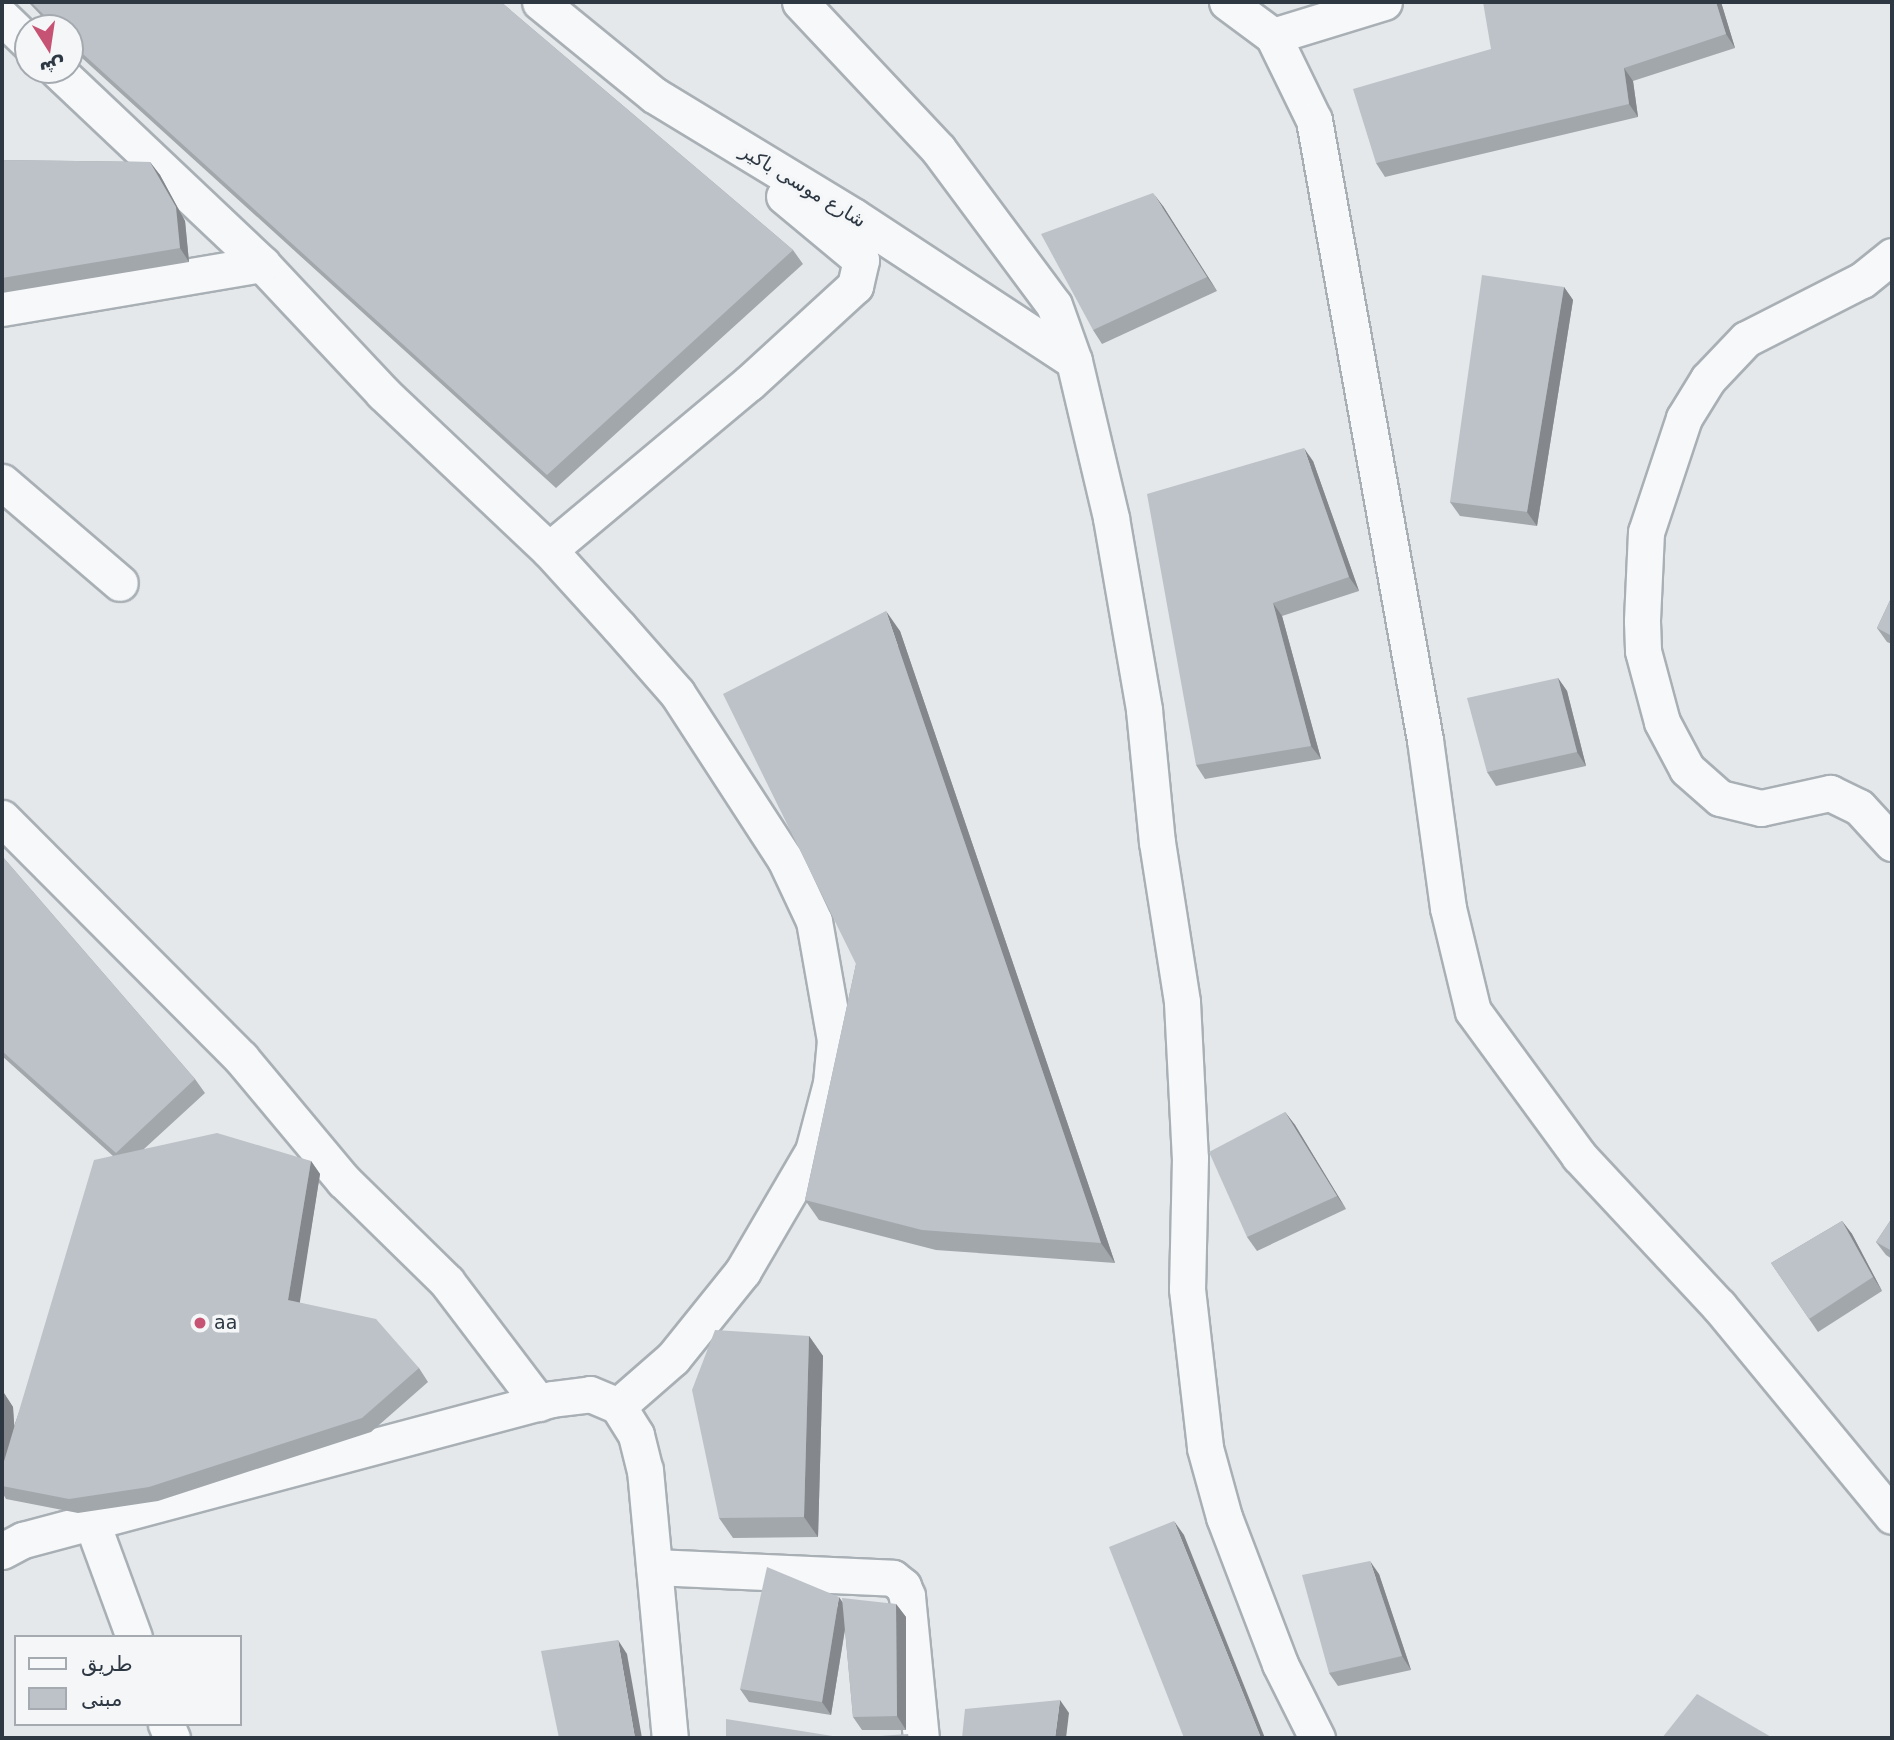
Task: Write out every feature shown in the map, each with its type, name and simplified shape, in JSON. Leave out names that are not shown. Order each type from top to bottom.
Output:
[{"type":"street","name":"شارع موسى باكير","points":[[540,2],[654,95],[853,216],[1074,361]]},
{"type":"street","points":[[800,2],[938,149],[1054,305],[1074,361],[1111,518],[1144,710],[1157,842],[1182,1002],[1190,1158],[1187,1289],[1205,1448],[1224,1517],[1280,1664],[1317,1738]]},
{"type":"street","points":[[1227,2],[1273,36],[1314,120],[1425,740],[1448,908],[1473,1011],[1579,1156],[1719,1306],[1892,1516]]},
{"type":"street","points":[[1273,36],[1384,2]]},
{"type":"street","points":[[72,84],[261,264],[383,393],[549,551],[677,693],[785,859],[814,920],[835,1041],[831,1083],[813,1151],[784,1206],[743,1271],[673,1358],[618,1406]]},
{"type":"street","points":[[549,551],[748,383],[855,285],[861,260],[776,190],[749,153]]},
{"type":"street","points":[[1892,256],[1862,280],[1746,339],[1708,379],[1684,418],[1646,532],[1642,621],[1643,651],[1662,722],[1687,769],[1720,798],[1761,808],[1830,793],[1859,807],[1892,843]]},
{"type":"street","points":[[2,308],[261,264]]},
{"type":"street","points":[[2,482],[120,583]]},
{"type":"street","points":[[2,818],[241,1058],[344,1181],[447,1282],[492,1336],[539,1403]]},
{"type":"street","points":[[2,1551],[23,1540],[539,1403],[590,1394],[618,1406],[636,1435],[645,1470],[670,1738]]},
{"type":"street","points":[[92,1523],[133,1635]]},
{"type":"street","points":[[654,1567],[893,1578],[903,1586],[907,1596],[921,1738]]},
{"type":"building","points":[[31,2],[501,2],[793,250],[547,475],[84,55],[84,14],[43,14]]},
{"type":"building","points":[[1483,2],[1716,2],[1726,34],[1624,68],[1629,104],[1376,163],[1353,89],[1491,49]]},
{"type":"building","points":[[2,160],[150,162],[176,207],[180,248],[2,278]]},
{"type":"building","points":[[1153,193],[1207,277],[1093,330],[1041,234]]},
{"type":"building","points":[[1482,275],[1564,287],[1527,512],[1450,502]]},
{"type":"building","points":[[1304,448],[1349,577],[1273,603],[1311,746],[1196,765],[1147,494]]},
{"type":"building","points":[[1892,596],[1892,636],[1877,628]]},
{"type":"building","points":[[886,611],[1101,1243],[922,1230],[805,1200],[856,964],[723,694]]},
{"type":"building","points":[[1558,678],[1577,752],[1487,772],[1467,698]]},
{"type":"building","points":[[2,856],[195,1079],[116,1153],[2,1051]]},
{"type":"building","points":[[1285,1112],[1337,1196],[1247,1237],[1209,1152]]},
{"type":"building","name":"aa","points":[[217,1133],[311,1161],[288,1300],[376,1319],[419,1368],[362,1418],[149,1487],[69,1499],[2,1486],[2,1468],[94,1160]]},
{"type":"building","points":[[1892,1218],[1892,1251],[1876,1242]]},
{"type":"building","points":[[1842,1221],[1873,1277],[1809,1319],[1771,1263]]},
{"type":"building","points":[[715,1330],[809,1336],[804,1517],[719,1518],[692,1390]]},
{"type":"building","points":[[1174,1521],[1261,1738],[1184,1738],[1109,1547]]},
{"type":"building","points":[[1370,1561],[1402,1656],[1329,1673],[1302,1575]]},
{"type":"building","points":[[767,1567],[839,1597],[822,1702],[740,1689]]},
{"type":"building","points":[[842,1598],[896,1604],[897,1716],[853,1717]]},
{"type":"building","points":[[618,1640],[635,1738],[559,1738],[541,1651]]},
{"type":"building","points":[[1697,1694],[1773,1738],[1662,1738]]},
{"type":"building","points":[[1060,1700],[1055,1738],[962,1738],[965,1709]]},
{"type":"building","points":[[726,1719],[845,1738],[726,1738]]},
{"type":"building","points":[[908,1734],[909,1738],[866,1738],[866,1737]]},
{"type":"place","name":"aa","points":[[200,1323]]}]
